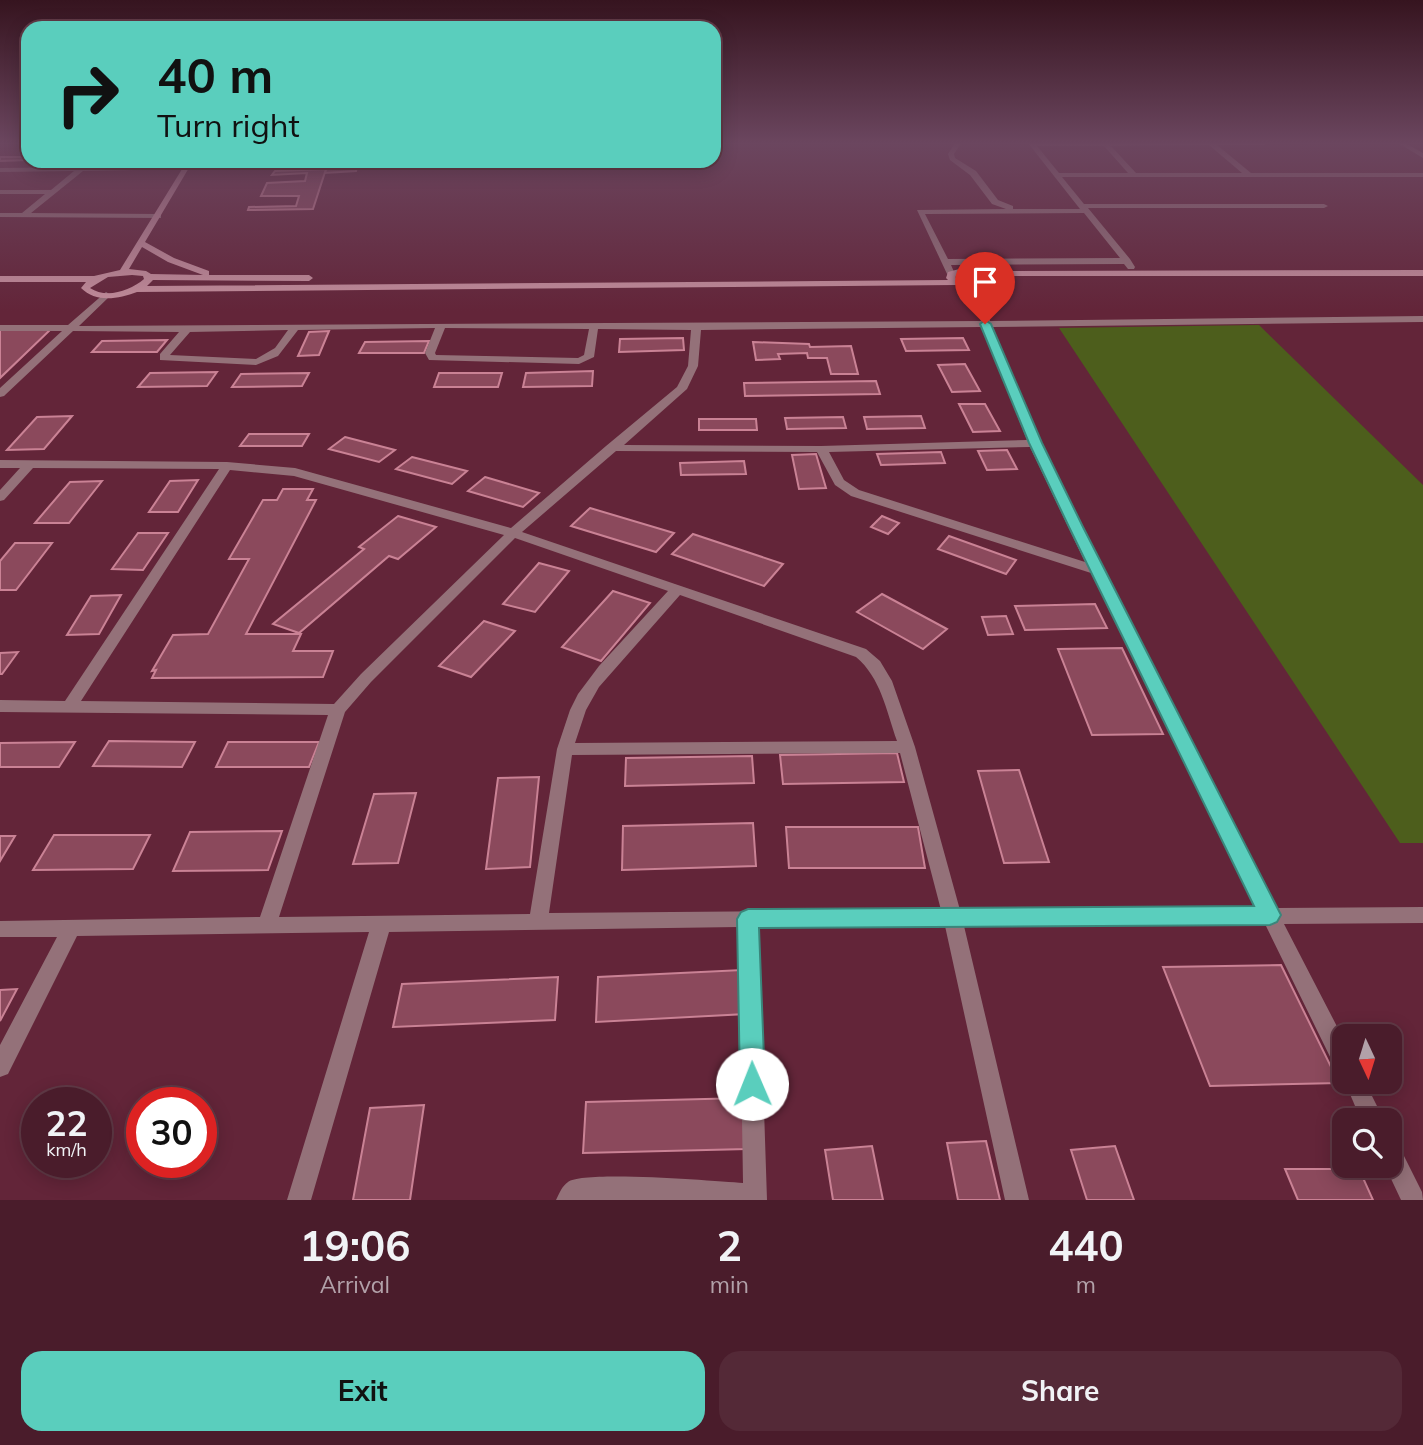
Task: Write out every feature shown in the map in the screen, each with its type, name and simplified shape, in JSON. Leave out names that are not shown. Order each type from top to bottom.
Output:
[{"type":"main road","points":[[123,272],[168,199]]},
{"type":"main road","points":[[141,243],[182,265],[227,278]]},
{"type":"main road","points":[[85,288],[90,293],[106,295],[136,289],[952,277],[964,271],[981,280],[1136,274],[1423,274]]},
{"type":"main road","points":[[0,279],[96,278],[123,272],[141,272],[149,277],[227,278],[952,277],[981,280],[1423,281]]},
{"type":"main road","points":[[136,289],[147,283],[149,277]]},
{"type":"main road","points":[[0,288],[85,288],[96,278]]},
{"type":"street","points":[[24,215],[43,199]]},
{"type":"street","points":[[993,199],[1017,210]]},
{"type":"street","points":[[1078,199],[1136,274]]},
{"type":"street","points":[[952,277],[920,212],[1324,206]]},
{"type":"street","points":[[0,215],[158,216]]},
{"type":"street","points":[[944,262],[1127,261]]},
{"type":"street","points":[[981,280],[985,324],[1035,443],[1096,570],[1332,1038]]},
{"type":"street","points":[[0,394],[106,295]]},
{"type":"street","points":[[0,328],[187,329],[441,325],[696,327],[1423,320]]},
{"type":"street","points":[[441,325],[430,354],[433,358],[579,361],[589,357],[594,326]]},
{"type":"street","points":[[267,925],[338,710],[366,678],[513,533],[682,389],[693,366],[696,327]]},
{"type":"street","points":[[187,329],[164,354],[164,358],[256,362],[269,360],[276,356],[294,328]]},
{"type":"street","points":[[610,448],[821,449],[1035,443]]},
{"type":"street","points":[[821,449],[839,482],[855,493],[1096,570]]},
{"type":"street","points":[[0,464],[227,466],[295,472],[513,533],[861,653],[875,665],[884,681],[907,747],[953,918],[1017,1200]]},
{"type":"street","points":[[0,497],[30,464]]},
{"type":"street","points":[[71,705],[227,466]]},
{"type":"street","points":[[538,921],[565,749],[583,700],[597,680],[677,590]]},
{"type":"street","points":[[0,706],[338,710]]},
{"type":"street","points":[[565,749],[907,747]]},
{"type":"street","points":[[0,929],[538,921],[1423,915]]},
{"type":"street","points":[[568,1200],[576,1190],[619,1188],[755,1197],[748,919]]},
{"type":"street","points":[[299,1200],[382,923]]},
{"type":"street","points":[[0,1068],[71,928]]},
{"type":"street","points":[[1402,1177],[1413,1200]]},
{"type":"green space","points":[[1259,325],[1423,485],[1423,843],[1400,843],[1059,328]]},
{"type":"building","points":[[298,199],[316,199],[313,209],[248,210],[249,207],[296,206]]},
{"type":"building","points":[[0,329],[51,329],[0,378]]},
{"type":"building","points":[[329,331],[319,355],[298,356],[309,332]]},
{"type":"building","points":[[683,338],[684,350],[619,352],[620,339]]},
{"type":"building","points":[[963,338],[969,350],[906,351],[901,339]]},
{"type":"building","points":[[167,340],[157,352],[92,352],[102,341]]},
{"type":"building","points":[[429,341],[424,353],[359,353],[365,342]]},
{"type":"building","points":[[753,342],[809,344],[810,347],[851,346],[858,374],[831,374],[827,358],[808,358],[807,353],[778,354],[780,359],[756,360]]},
{"type":"building","points":[[965,364],[980,391],[952,392],[938,365]]},
{"type":"building","points":[[593,371],[592,386],[523,387],[526,373]]},
{"type":"building","points":[[217,372],[207,386],[138,387],[150,373]]},
{"type":"building","points":[[309,373],[302,386],[232,387],[241,374]]},
{"type":"building","points":[[439,373],[502,373],[498,387],[434,387]]},
{"type":"building","points":[[876,381],[880,394],[745,396],[744,383]]},
{"type":"building","points":[[959,404],[985,404],[1000,431],[973,432]]},
{"type":"building","points":[[72,416],[44,449],[7,450],[37,417]]},
{"type":"building","points":[[921,416],[925,428],[867,429],[864,417]]},
{"type":"building","points":[[843,417],[846,428],[787,429],[785,418]]},
{"type":"building","points":[[699,419],[756,419],[757,430],[699,430]]},
{"type":"building","points":[[249,434],[309,434],[302,446],[240,446]]},
{"type":"building","points":[[345,437],[395,450],[379,462],[329,449]]},
{"type":"building","points":[[1007,450],[1017,469],[987,470],[978,451]]},
{"type":"building","points":[[941,452],[945,463],[881,465],[877,454]]},
{"type":"building","points":[[816,454],[826,488],[799,489],[792,455]]},
{"type":"building","points":[[412,457],[467,471],[452,484],[396,469]]},
{"type":"building","points":[[744,461],[746,474],[681,475],[680,463]]},
{"type":"building","points":[[485,477],[539,493],[523,507],[468,491]]},
{"type":"building","points":[[198,480],[178,512],[149,512],[170,481]]},
{"type":"building","points":[[102,481],[69,523],[35,523],[70,482]]},
{"type":"building","points":[[283,489],[313,489],[307,500],[316,500],[246,634],[301,634],[293,651],[333,651],[323,677],[152,678],[156,670],[152,671],[173,635],[208,634],[249,559],[229,559],[263,500],[277,500]]},
{"type":"building","points":[[590,508],[674,533],[656,552],[571,526]]},
{"type":"building","points":[[398,516],[436,527],[398,559],[389,556],[299,633],[273,624],[364,549],[359,547]]},
{"type":"building","points":[[882,516],[899,523],[888,534],[871,527]]},
{"type":"building","points":[[138,533],[168,533],[143,570],[112,569]]},
{"type":"building","points":[[693,534],[783,564],[764,586],[672,554]]},
{"type":"building","points":[[949,536],[1016,560],[1006,574],[938,549]]},
{"type":"building","points":[[15,543],[52,543],[16,590],[0,590],[0,561]]},
{"type":"building","points":[[539,563],[569,571],[535,612],[503,604]]},
{"type":"building","points":[[613,591],[650,603],[601,661],[562,647]]},
{"type":"building","points":[[882,594],[947,629],[923,649],[857,612]]},
{"type":"building","points":[[121,595],[99,634],[67,635],[91,596]]},
{"type":"building","points":[[1095,604],[1107,628],[1025,630],[1015,606]]},
{"type":"building","points":[[1006,616],[1013,634],[988,635],[982,617]]},
{"type":"building","points":[[484,621],[515,631],[471,677],[439,666]]},
{"type":"building","points":[[1122,648],[1163,734],[1092,735],[1058,649]]},
{"type":"building","points":[[18,652],[2,674],[0,674],[0,653]]},
{"type":"building","points":[[109,741],[195,742],[182,767],[93,766]]},
{"type":"building","points":[[75,742],[59,767],[0,767],[0,743]]},
{"type":"building","points":[[228,742],[319,742],[309,767],[216,767]]},
{"type":"building","points":[[897,753],[904,782],[783,784],[780,755]]},
{"type":"building","points":[[752,756],[754,783],[625,786],[626,758]]},
{"type":"building","points":[[1019,770],[1049,862],[1004,863],[978,771]]},
{"type":"building","points":[[539,777],[530,867],[486,869],[498,778]]},
{"type":"building","points":[[416,793],[398,863],[353,864],[374,794]]},
{"type":"building","points":[[753,823],[756,866],[622,870],[623,826]]},
{"type":"building","points":[[786,827],[918,827],[925,868],[789,868]]},
{"type":"building","points":[[282,831],[268,870],[173,871],[190,832]]},
{"type":"building","points":[[54,835],[150,835],[133,869],[33,870]]},
{"type":"building","points":[[0,836],[15,836],[0,861]]},
{"type":"building","points":[[1281,965],[1332,1069],[1332,1083],[1210,1086],[1163,967]]},
{"type":"building","points":[[742,970],[746,1014],[596,1022],[598,977]]},
{"type":"building","points":[[558,977],[555,1020],[393,1027],[402,984]]},
{"type":"building","points":[[17,989],[0,1021],[0,990]]},
{"type":"building","points":[[744,1098],[747,1149],[583,1153],[586,1102]]},
{"type":"building","points":[[424,1105],[410,1200],[353,1200],[370,1108]]},
{"type":"building","points":[[986,1141],[1000,1200],[958,1200],[947,1143]]},
{"type":"building","points":[[872,1146],[883,1200],[833,1200],[825,1150]]},
{"type":"building","points":[[1115,1146],[1134,1200],[1087,1200],[1071,1150]]},
{"type":"building","points":[[1285,1169],[1332,1169],[1332,1178],[1363,1178],[1373,1200],[1298,1200]]},
{"type":"route","points":[[752,1084],[748,919],[1270,915],[1035,443],[985,324]]}]
